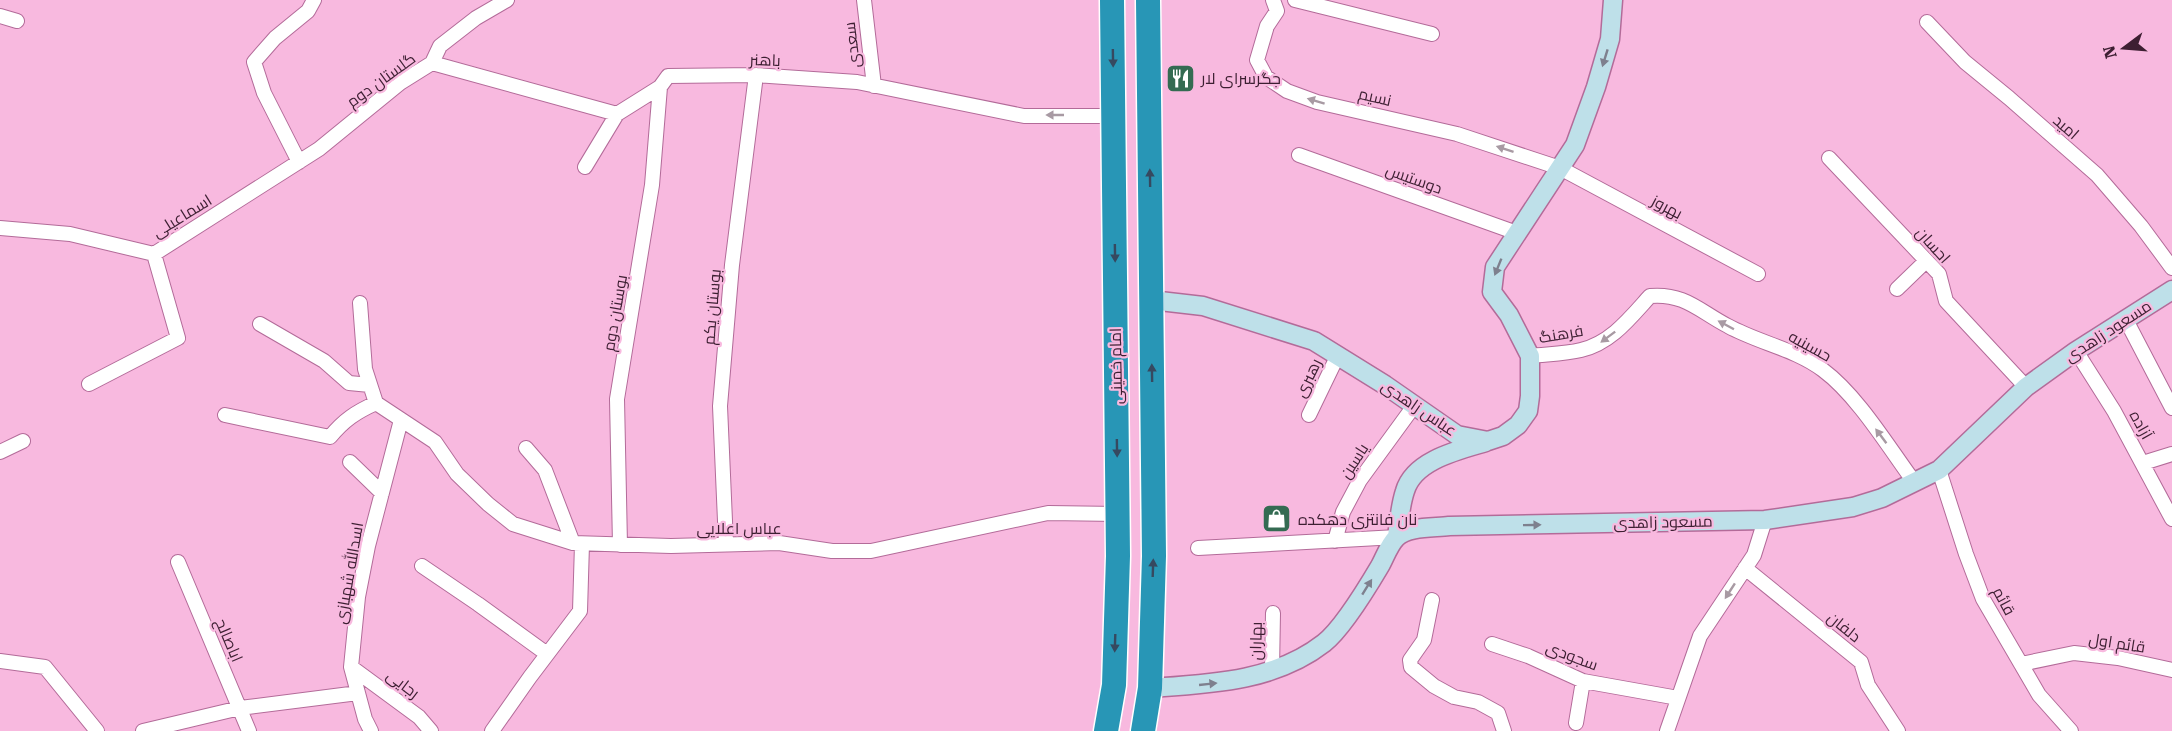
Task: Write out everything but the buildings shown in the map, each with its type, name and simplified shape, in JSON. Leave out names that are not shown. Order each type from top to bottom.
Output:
[{"type":"highway","name":"امام خمینی","points":[[1106,731],[1114,685],[1118,514],[1112,0]]},
{"type":"highway","points":[[1143,731],[1150,688],[1154,556],[1148,0]]},
{"type":"street","points":[[299,162],[264,93],[254,62],[275,38],[308,11],[314,0]]},
{"type":"street","name":"گلستان دوم","points":[[299,162],[319,149],[400,83],[432,63],[440,46],[476,18],[507,0]]},
{"type":"street","name":"سعدی","points":[[864,0],[874,86]]},
{"type":"street","name":"نسیم","points":[[1273,0],[1277,10],[1267,27],[1257,60],[1266,77],[1287,91],[1317,102],[1457,134],[1560,168]]},
{"type":"street","points":[[1295,0],[1432,34]]},
{"type":"street","points":[[1150,688],[1214,683],[1272,670],[1289,664],[1325,642],[1354,607],[1396,537],[1405,489],[1414,475],[1428,464],[1503,436],[1518,425],[1528,411],[1530,356],[1509,315],[1492,291],[1495,267],[1575,144],[1611,39],[1613,0]]},
{"type":"street","points":[[0,16],[17,21]]},
{"type":"street","name":"امید","points":[[1927,22],[1965,62],[2097,175],[2142,226],[2172,268]]},
{"type":"street","points":[[432,63],[617,114],[585,168]]},
{"type":"street","name":"باهنر","points":[[617,114],[660,87],[668,76],[756,75],[857,82],[1024,116],[1113,116]]},
{"type":"street","name":"بوستان یکم","points":[[726,544],[720,406],[732,265],[756,75]]},
{"type":"street","name":"بوستان دوم","points":[[620,545],[617,399],[652,185],[660,87]]},
{"type":"street","name":"دوستیس","points":[[1299,155],[1517,234]]},
{"type":"street","name":"احسان","points":[[1829,158],[1939,274],[1946,301],[2026,387]]},
{"type":"street","name":"اسماعیلی","points":[[0,228],[70,234],[154,254],[299,162]]},
{"type":"street","name":"بهروز","points":[[1560,168],[1758,274]]},
{"type":"street","points":[[89,384],[178,338],[154,254]]},
{"type":"street","points":[[1897,289],[1926,261]]},
{"type":"street","name":"مسعود زاهدی","points":[[1396,537],[1412,530],[1449,526],[1765,520],[1853,507],[1882,498],[1939,470],[2026,387],[2076,351],[2172,290]]},
{"type":"street","name":"فرهنگ","points":[[1530,356],[1581,350],[1602,342],[1627,322],[1650,296]]},
{"type":"street","name":"حسینیه","points":[[1650,296],[1679,297],[1730,327],[1785,350],[1823,370],[1853,400],[1916,483]]},
{"type":"street","name":"عباس زاهدی","points":[[1151,300],[1203,306],[1314,341],[1457,435],[1488,441]]},
{"type":"street","points":[[225,415],[330,437],[341,423],[355,412],[376,403],[365,369],[360,303]]},
{"type":"street","points":[[2126,320],[2172,408]]},
{"type":"street","points":[[260,324],[324,361],[349,383],[370,386]]},
{"type":"street","name":"آزاده","points":[[2076,351],[2114,411],[2172,519]]},
{"type":"street","name":"رهبری","points":[[1309,415],[1338,355]]},
{"type":"street","name":"عباس اعلایی","points":[[376,403],[435,442],[457,474],[513,524],[577,544],[779,543],[832,551],[872,551],[1048,513],[1118,514]]},
{"type":"street","name":"یاسین","points":[[1335,541],[1343,512],[1360,480],[1414,406]]},
{"type":"street","name":"اسدالله شهبازی","points":[[372,731],[365,719],[351,667],[358,597],[368,546],[401,420]]},
{"type":"street","points":[[0,452],[22,441]]},
{"type":"street","points":[[492,731],[580,611],[577,544],[545,470],[526,448]]},
{"type":"street","points":[[2143,463],[2172,454]]},
{"type":"street","points":[[350,462],[382,493]]},
{"type":"street","name":"قائم","points":[[1939,470],[1983,599],[2038,695],[2071,731]]},
{"type":"street","points":[[1667,731],[1700,636],[1754,555],[1765,520]]},
{"type":"street","points":[[1198,548],[1396,537]]},
{"type":"street","name":"اباصالح","points":[[178,562],[249,731]]},
{"type":"street","points":[[422,567],[478,603],[547,654]]},
{"type":"street","name":"دلفان","points":[[1745,568],[1861,662],[1868,685],[1898,731]]},
{"type":"street","points":[[1432,600],[1424,640],[1410,660],[1411,667],[1434,686],[1454,697],[1478,702],[1498,713],[1504,731]]},
{"type":"street","name":"بهاران","points":[[1272,670],[1273,613]]},
{"type":"street","name":"سجودی","points":[[1492,644],[1528,656],[1583,681],[1678,698]]},
{"type":"street","name":"قائم اول","points":[[2021,664],[2074,653],[2118,658],[2172,670]]},
{"type":"street","points":[[0,661],[45,667],[97,731]]},
{"type":"street","name":"رجایی","points":[[351,667],[419,717],[431,731]]},
{"type":"street","points":[[1576,723],[1583,681]]},
{"type":"street","points":[[143,731],[240,708],[358,693]]},
{"type":"place","name":"جگرسرای لار","points":[[1180,78]]},
{"type":"place","name":"نان فانتزی دهکده","points":[[1277,519]]}]
